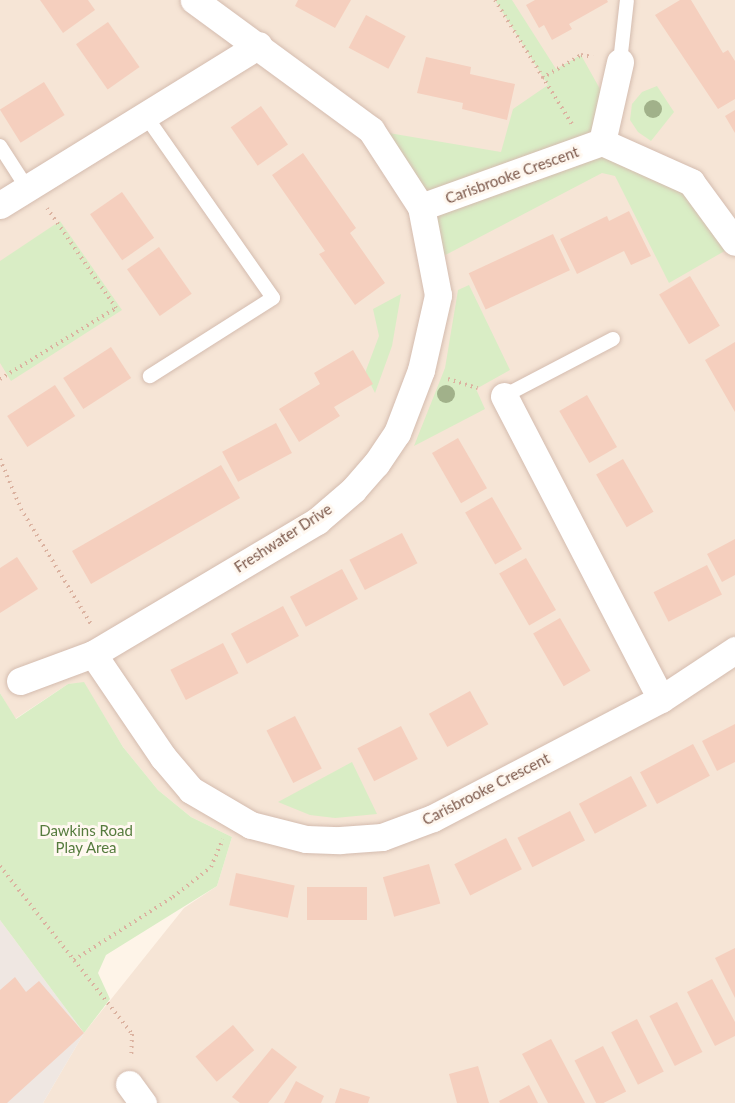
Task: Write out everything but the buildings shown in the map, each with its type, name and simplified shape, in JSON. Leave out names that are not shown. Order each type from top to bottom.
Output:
[{"type":"street","name":"Freshwater Drive","points":[[20,681],[99,650],[317,521],[353,490],[397,433],[421,370],[438,295],[421,207],[371,130],[259,45],[194,0]]},
{"type":"street","points":[[0,205],[259,45]]},
{"type":"street","points":[[620,62],[594,145],[691,182],[732,232]]},
{"type":"street","name":"Carisbrooke Crescent","points":[[421,207],[594,145]]},
{"type":"street","points":[[504,396],[661,699]]},
{"type":"street","name":"Carisbrooke Crescent","points":[[99,650],[163,757],[191,790],[250,825],[306,839],[382,837],[434,818],[661,699],[735,650]]},
{"type":"lane","points":[[620,62],[627,0]]},
{"type":"lane","points":[[145,115],[273,298],[150,376]]},
{"type":"lane","points":[[0,146],[29,187]]},
{"type":"lane","points":[[504,396],[612,339]]},
{"type":"path","points":[[495,0],[542,78],[594,145]]},
{"type":"path","points":[[542,78],[581,55],[620,62]]},
{"type":"path","points":[[0,379],[116,308],[29,187]]},
{"type":"path","points":[[421,370],[504,396]]},
{"type":"path","points":[[0,459],[21,509],[99,650]]},
{"type":"path","points":[[74,960],[173,897],[211,867],[233,816]]},
{"type":"path","points":[[0,866],[132,1034],[136,1094]]},
{"type":"shaded area","points":[[0,0],[735,0],[735,1103],[43,1103],[84,1033],[184,908],[217,886],[232,837],[191,817],[158,790],[123,747],[84,683],[68,684],[15,719],[0,693]]},
{"type":"shaded area","points":[[0,920],[84,1033],[43,1103],[0,1103]]},
{"type":"green space","points":[[495,0],[512,0],[556,69],[581,55],[610,107],[602,142],[691,182],[735,245],[669,283],[615,176],[602,173],[434,261],[371,130],[501,152],[513,109],[548,85]]},
{"type":"green space","points":[[657,86],[674,112],[651,141],[638,132],[630,120],[632,104],[642,92]]},
{"type":"green space","points":[[60,221],[122,310],[11,381],[0,363],[0,261]]},
{"type":"green space","points":[[469,285],[510,370],[476,389],[485,409],[414,446],[445,368],[458,290]]},
{"type":"green space","points":[[401,294],[392,346],[375,393],[365,373],[379,336],[373,309]]},
{"type":"green space","name":"Dawkins Road Play Area","points":[[84,682],[123,747],[158,790],[191,817],[232,837],[217,886],[106,955],[98,973],[110,999],[84,1033],[0,920],[0,693],[16,719],[68,684]]},
{"type":"green space","points":[[352,762],[377,814],[335,818],[310,815],[278,802]]}]
